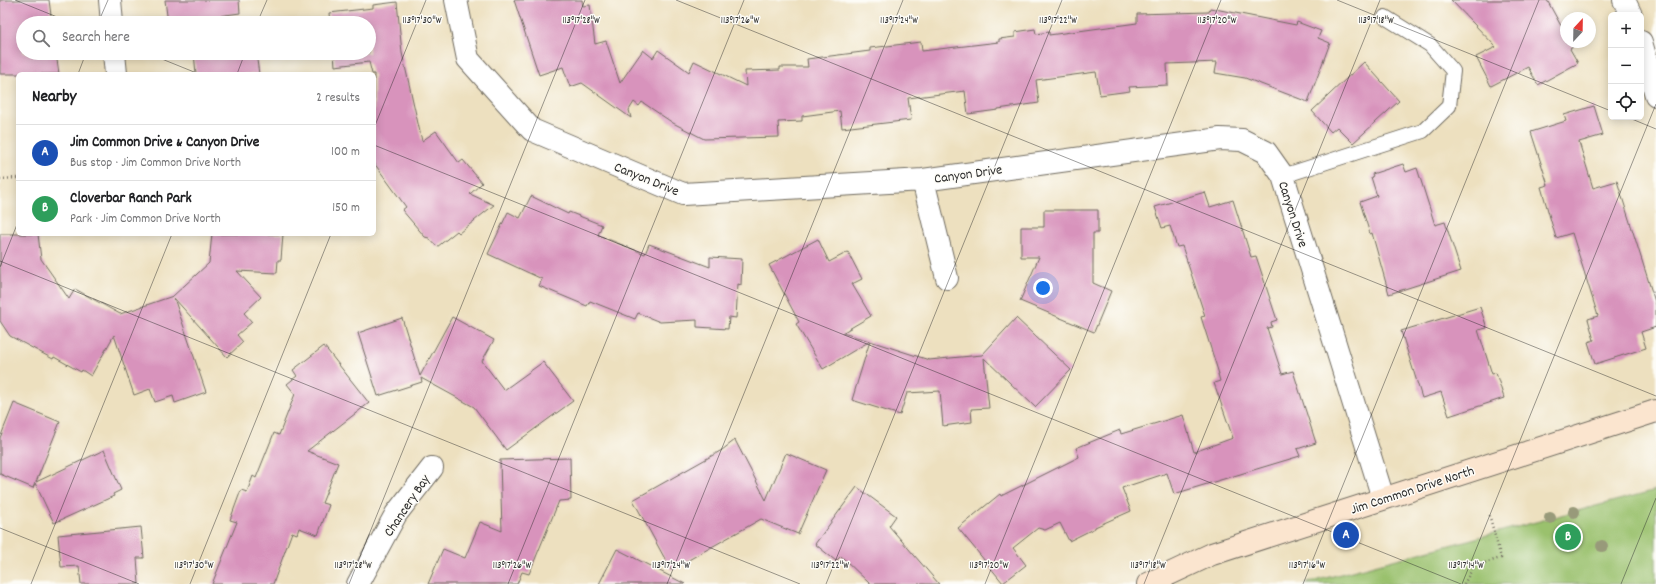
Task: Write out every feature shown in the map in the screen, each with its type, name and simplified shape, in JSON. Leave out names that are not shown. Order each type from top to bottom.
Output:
[{"type":"street","points":[[110,0],[111,16]]},
{"type":"street","name":"Canyon Drive","points":[[456,0],[468,60],[532,130],[683,194],[923,180],[1220,139],[1242,140],[1266,152],[1283,176],[1383,498]]},
{"type":"street","points":[[1624,0],[1630,12]]},
{"type":"street","points":[[1643,48],[1656,95]]},
{"type":"street","points":[[115,60],[116,72]]},
{"type":"street","name":"Canyon Drive","points":[[923,180],[947,278]]},
{"type":"street","name":"Jim Common Drive North","points":[[1148,584],[1212,554],[1656,411]]},
{"type":"street","name":"Chancery Bay","points":[[358,584],[396,514],[432,468]]},
{"type":"lane","points":[[1283,176],[1422,131],[1449,106],[1453,70],[1430,45],[1385,17]]},
{"type":"path","points":[[0,179],[16,178]]},
{"type":"path","points":[[1464,584],[1474,566],[1501,558],[1490,514]]},
{"type":"green space","points":[[1656,490],[1656,584],[1303,584]]},
{"type":"building","points":[[0,0],[49,0],[51,16],[16,16],[16,60],[57,60],[59,72],[16,72],[16,74],[0,74]]},
{"type":"building","points":[[165,0],[239,0],[240,13],[218,16],[167,16]]},
{"type":"building","points":[[514,0],[582,0],[583,6],[590,5],[595,44],[606,41],[620,83],[643,50],[653,58],[658,50],[689,72],[694,61],[746,86],[745,71],[780,70],[780,67],[808,67],[807,59],[870,51],[870,48],[921,42],[922,51],[999,42],[999,39],[1015,37],[1015,32],[1035,29],[1036,34],[1049,32],[1049,35],[1137,23],[1137,14],[1209,12],[1210,8],[1296,25],[1297,22],[1321,31],[1318,38],[1330,43],[1308,102],[1245,78],[1215,73],[1217,62],[1167,64],[1168,85],[1129,87],[1130,91],[1100,95],[1096,72],[1036,80],[1039,103],[968,114],[965,91],[908,98],[911,120],[842,128],[840,111],[802,116],[802,121],[778,122],[779,137],[704,139],[673,123],[642,102],[639,106],[634,102],[629,110],[631,118],[582,83],[570,87],[563,67],[539,75]]},
{"type":"building","points":[[1451,0],[1547,0],[1560,24],[1560,48],[1572,48],[1570,49],[1578,63],[1538,85],[1528,67],[1491,86],[1476,57],[1496,47]]},
{"type":"building","points":[[397,2],[402,53],[422,141],[436,131],[459,163],[463,160],[482,183],[470,194],[494,205],[459,233],[457,231],[437,247],[429,238],[425,237],[402,210],[406,207],[376,166],[376,72],[372,72],[369,62],[335,66],[335,60],[376,60],[376,16],[329,16],[329,13],[373,8],[373,5]]},
{"type":"building","points":[[195,60],[257,60],[259,72],[196,72]]},
{"type":"building","points":[[1364,62],[1399,101],[1353,143],[1337,127],[1331,132],[1312,111]]},
{"type":"building","points":[[1594,106],[1603,135],[1579,142],[1593,188],[1617,181],[1656,305],[1656,327],[1641,332],[1646,348],[1595,364],[1588,342],[1594,340],[1588,319],[1598,316],[1572,233],[1556,238],[1541,187],[1548,185],[1531,132],[1566,121],[1564,115]]},
{"type":"building","points":[[1403,164],[1406,172],[1417,168],[1435,225],[1445,222],[1461,271],[1389,294],[1372,233],[1370,234],[1360,202],[1377,196],[1371,177],[1373,176],[1372,174]]},
{"type":"building","points":[[1205,192],[1210,207],[1233,200],[1251,257],[1256,256],[1277,320],[1271,322],[1272,327],[1267,328],[1282,374],[1293,371],[1316,443],[1297,449],[1300,456],[1174,494],[1167,473],[1122,488],[1131,511],[1095,527],[1069,541],[1060,523],[1045,530],[1038,528],[1013,548],[1026,565],[1003,583],[958,528],[1000,494],[1001,496],[1079,457],[1076,448],[1120,430],[1121,434],[1183,415],[1194,452],[1233,438],[1214,383],[1220,381],[1201,317],[1205,316],[1182,246],[1177,247],[1170,226],[1162,228],[1155,207]]},
{"type":"building","points":[[531,196],[568,214],[569,212],[602,225],[598,235],[645,254],[649,244],[710,267],[710,257],[742,259],[741,285],[738,284],[736,318],[729,317],[728,329],[697,327],[697,320],[660,322],[638,313],[635,319],[590,301],[587,306],[539,286],[542,279],[488,254],[508,212],[520,218]]},
{"type":"building","points":[[1044,210],[1098,210],[1098,233],[1093,233],[1093,283],[1111,291],[1094,332],[1020,301],[1039,257],[1021,257],[1021,227],[1044,227]]},
{"type":"building","points":[[0,234],[38,236],[41,259],[69,299],[75,289],[120,314],[173,296],[209,263],[212,236],[283,236],[281,260],[278,260],[277,273],[237,271],[261,297],[244,313],[252,322],[237,335],[243,342],[227,357],[174,298],[206,392],[175,403],[173,396],[155,402],[150,389],[134,395],[114,335],[91,376],[82,370],[81,372],[54,357],[53,359],[10,336],[0,321]]},
{"type":"building","points":[[818,239],[829,262],[848,252],[862,279],[852,284],[871,316],[842,333],[870,341],[823,369],[796,324],[799,322],[769,265]]},
{"type":"building","points":[[1480,307],[1487,328],[1478,330],[1492,374],[1496,373],[1504,398],[1449,416],[1441,392],[1422,398],[1401,331]]},
{"type":"building","points":[[452,317],[494,340],[482,361],[504,390],[543,362],[573,401],[506,450],[474,407],[421,378],[422,382],[378,396],[358,333],[402,318],[420,376]]},
{"type":"building","points":[[1016,318],[1071,370],[1035,407],[984,358],[989,408],[971,409],[972,422],[943,426],[940,391],[907,393],[900,415],[852,400],[870,341],[929,360],[982,355]]},
{"type":"building","points":[[324,346],[369,403],[307,451],[338,463],[322,503],[329,505],[318,535],[299,528],[297,534],[292,532],[273,584],[212,584],[237,522],[230,520],[241,490],[247,492],[253,476],[256,478],[274,433],[279,435],[295,394],[287,384],[297,376],[293,370]]},
{"type":"building","points":[[14,403],[60,422],[36,482],[104,450],[121,490],[113,494],[114,496],[54,523],[35,483],[33,488],[0,474],[0,438]]},
{"type":"building","points":[[735,440],[766,500],[786,453],[826,470],[798,534],[761,519],[671,570],[633,500],[722,450]]},
{"type":"building","points":[[570,458],[571,500],[559,501],[529,574],[522,572],[517,584],[428,584],[443,549],[465,558],[480,522],[502,531],[500,460]]},
{"type":"building","points":[[857,487],[896,516],[889,526],[939,584],[870,584],[841,556],[836,561],[815,544]]},
{"type":"building","points":[[141,527],[144,558],[137,558],[139,584],[81,584],[79,566],[61,567],[58,535]]},
{"type":"building","points":[[617,549],[685,584],[599,584]]},
{"type":"place","name":"Jim Common Drive & Canyon Drive","points":[[1346,535]]},
{"type":"place","name":"Cloverbar Ranch Park","points":[[1568,537]]}]
